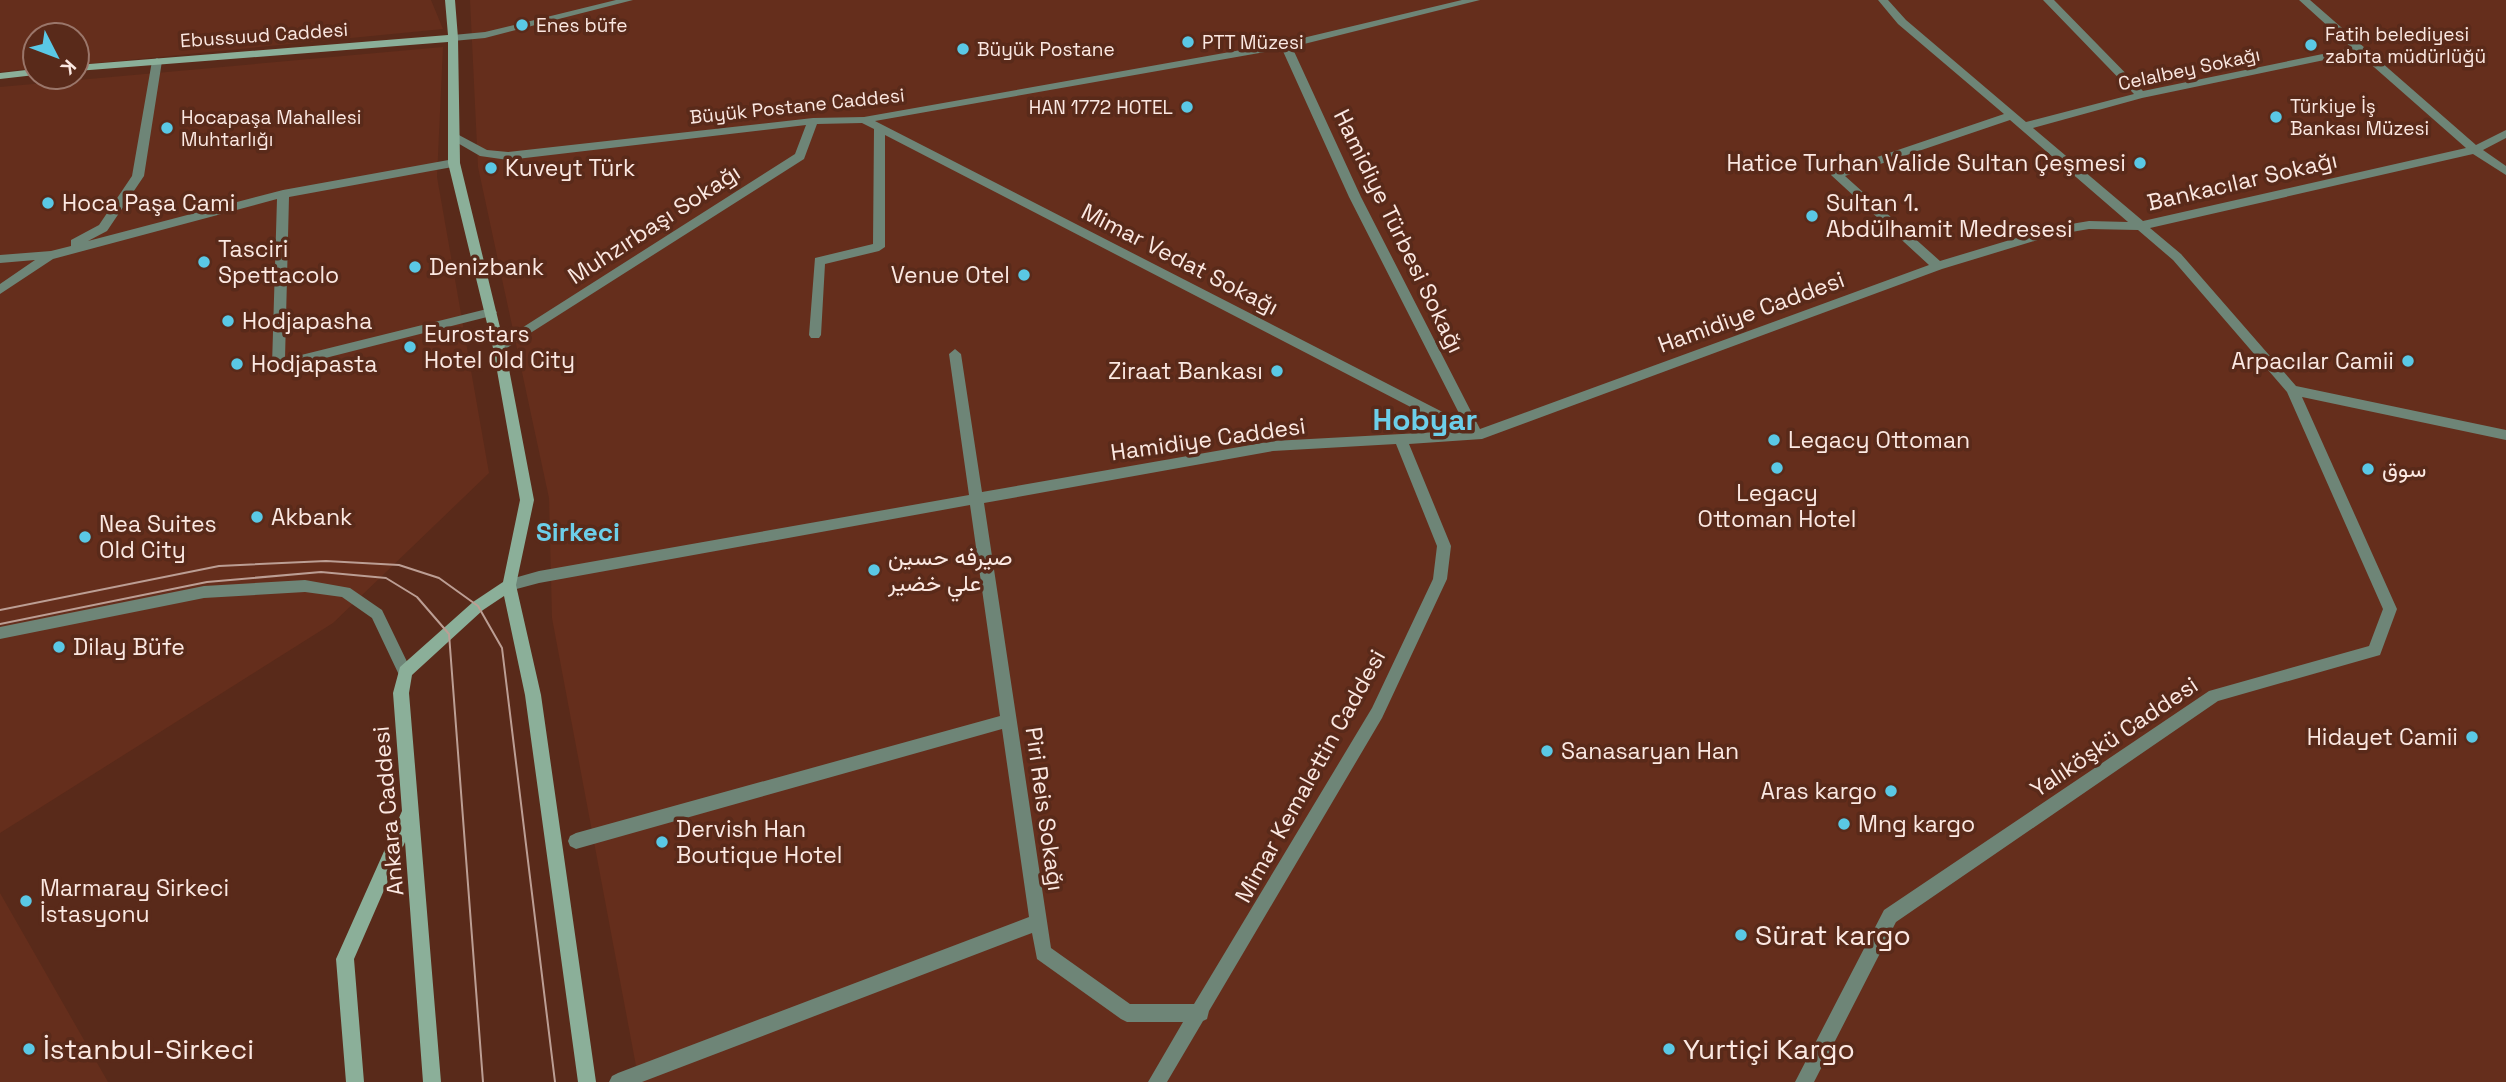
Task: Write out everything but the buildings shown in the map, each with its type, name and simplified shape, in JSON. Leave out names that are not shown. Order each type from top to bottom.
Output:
[{"type":"main road","points":[[450,0],[454,163],[499,348],[527,500],[509,585],[533,695],[587,1082]]},
{"type":"main road","name":"Ebussuud Caddesi","points":[[91,67],[453,38]]},
{"type":"main road","points":[[0,76],[21,74]]},
{"type":"main road","points":[[405,672],[478,606],[509,585]]},
{"type":"main road","name":"Ankara Caddesi","points":[[405,672],[401,693],[432,1082]]},
{"type":"main road","points":[[355,1082],[345,959],[411,811]]},
{"type":"street","points":[[453,38],[485,35],[628,0]]},
{"type":"street","name":"Büyük Postane Caddesi","points":[[453,136],[484,153],[508,156],[813,121],[864,120],[1286,45],[1475,0]]},
{"type":"street","points":[[1883,0],[1902,22],[2177,257],[2292,390],[2506,435]]},
{"type":"street","points":[[2048,0],[2141,95]]},
{"type":"street","points":[[2304,0],[2475,150],[2506,171]]},
{"type":"street","name":"Hamidiye Türbesi Sokağı","points":[[1286,45],[1355,197],[1477,435]]},
{"type":"street","name":"Celalbey Sokağı","points":[[2026,127],[2141,95],[2360,49]]},
{"type":"street","points":[[0,290],[51,255],[103,228],[138,176],[157,61]]},
{"type":"street","points":[[1938,266],[1837,175],[2012,115]]},
{"type":"street","name":"Mimar Vedat Sokağı","points":[[864,120],[1477,435]]},
{"type":"street","name":"Muhzırbaşı Sokağı","points":[[499,348],[800,156],[813,121]]},
{"type":"street","points":[[815,335],[819,261],[878,247],[879,127]]},
{"type":"street","name":"Bankacılar Sokağı","points":[[2140,226],[2475,150],[2506,134]]},
{"type":"street","points":[[0,259],[51,255],[283,194],[454,163]]},
{"type":"street","points":[[283,194],[278,365],[491,312]]},
{"type":"street","name":"Hamidiye Caddesi","points":[[509,585],[539,577],[1273,446],[1477,435],[1938,266],[2053,231],[2089,225],[2140,226]]},
{"type":"street","name":"Piri Reis Sokağı","points":[[955,354],[1043,953],[1127,1013],[1201,1013]]},
{"type":"street","name":"Yalıköşkü Caddesi","points":[[1804,1082],[1890,916],[2214,696],[2375,651],[2390,609],[2292,390]]},
{"type":"street","name":"Mimar Kemalettin Caddesi","points":[[1157,1082],[1201,1013],[1377,713],[1440,579],[1444,546],[1400,439]]},
{"type":"street","points":[[0,633],[205,592],[305,586],[345,592],[377,614],[405,672]]},
{"type":"street","points":[[576,841],[1009,720]]},
{"type":"street","points":[[618,1082],[1039,922]]},
{"type":"shaded area","points":[[0,0],[431,0],[443,29],[91,64],[91,21],[21,21],[21,70],[0,72]]},
{"type":"shaded area","points":[[470,0],[2506,0],[2506,1082],[639,1082],[552,618],[549,498],[478,167]]},
{"type":"shaded area","points":[[443,47],[437,177],[489,473],[333,623],[0,833],[0,87],[21,85],[21,91],[91,91],[91,79]]},
{"type":"shaded area","points":[[0,893],[108,1082],[0,1082]]},
{"type":"tram line","points":[[0,610],[219,566],[326,561],[399,565],[439,578],[478,606],[502,648],[555,1082]]},
{"type":"tram line","points":[[0,624],[207,582],[321,572],[386,578],[417,597],[449,634],[483,1082]]},
{"type":"place","name":"Enes büfe","points":[[522,25]]},
{"type":"place","name":"PTT Müzesi","points":[[1188,42]]},
{"type":"place","name":"Fatih belediyesi zabıta müdürlüğü","points":[[2311,45]]},
{"type":"place","name":"Büyük Postane","points":[[963,49]]},
{"type":"place","name":"HAN 1772 HOTEL","points":[[1187,107]]},
{"type":"place","name":"Türkiye İş Bankası Müzesi","points":[[2276,117]]},
{"type":"place","name":"Hocapaşa Mahallesi Muhtarlığı","points":[[167,128]]},
{"type":"place","name":"Hatice Turhan Valide Sultan Çeşmesi","points":[[2140,163]]},
{"type":"place","name":"Kuveyt Türk","points":[[491,168]]},
{"type":"place","name":"Hoca Paşa Cami","points":[[48,203]]},
{"type":"place","name":"Sultan 1. Abdülhamit Medresesi","points":[[1812,216]]},
{"type":"place","name":"Tasciri Spettacolo","points":[[204,262]]},
{"type":"place","name":"Denizbank","points":[[415,267]]},
{"type":"place","name":"Venue Otel","points":[[1024,275]]},
{"type":"place","name":"Hodjapasha","points":[[228,321]]},
{"type":"place","name":"Eurostars Hotel Old City","points":[[410,347]]},
{"type":"place","name":"Arpacılar Camii","points":[[2408,361]]},
{"type":"place","name":"Hodjapasta","points":[[237,364]]},
{"type":"place","name":"Ziraat Bankası","points":[[1277,371]]},
{"type":"place","name":"Legacy Ottoman","points":[[1774,440]]},
{"type":"place","name":"Legacy Ottoman Hotel","points":[[1777,468]]},
{"type":"place","name":"سوق","points":[[2368,469]]},
{"type":"place","name":"Akbank","points":[[257,517]]},
{"type":"place","name":"Nea Suites Old City","points":[[85,537]]},
{"type":"place","name":"صيرفه حسين علي خضير","points":[[874,570]]},
{"type":"place","name":"Dilay Büfe","points":[[59,647]]},
{"type":"place","name":"Hidayet Camii","points":[[2472,737]]},
{"type":"place","name":"Sanasaryan Han","points":[[1547,751]]},
{"type":"place","name":"Aras kargo","points":[[1891,791]]},
{"type":"place","name":"Mng kargo","points":[[1844,824]]},
{"type":"place","name":"Dervish Han Boutique Hotel","points":[[662,842]]},
{"type":"place","name":"Marmaray Sirkeci İstasyonu","points":[[26,901]]},
{"type":"place","name":"Sürat kargo","points":[[1741,935]]},
{"type":"place","name":"İstanbul-Sirkeci","points":[[29,1049]]},
{"type":"place","name":"Yurtiçi Kargo","points":[[1669,1049]]},
{"type":"district","name":"Hobyar","points":[[1425,419]]},
{"type":"district","name":"Sirkeci","points":[[578,532]]}]
